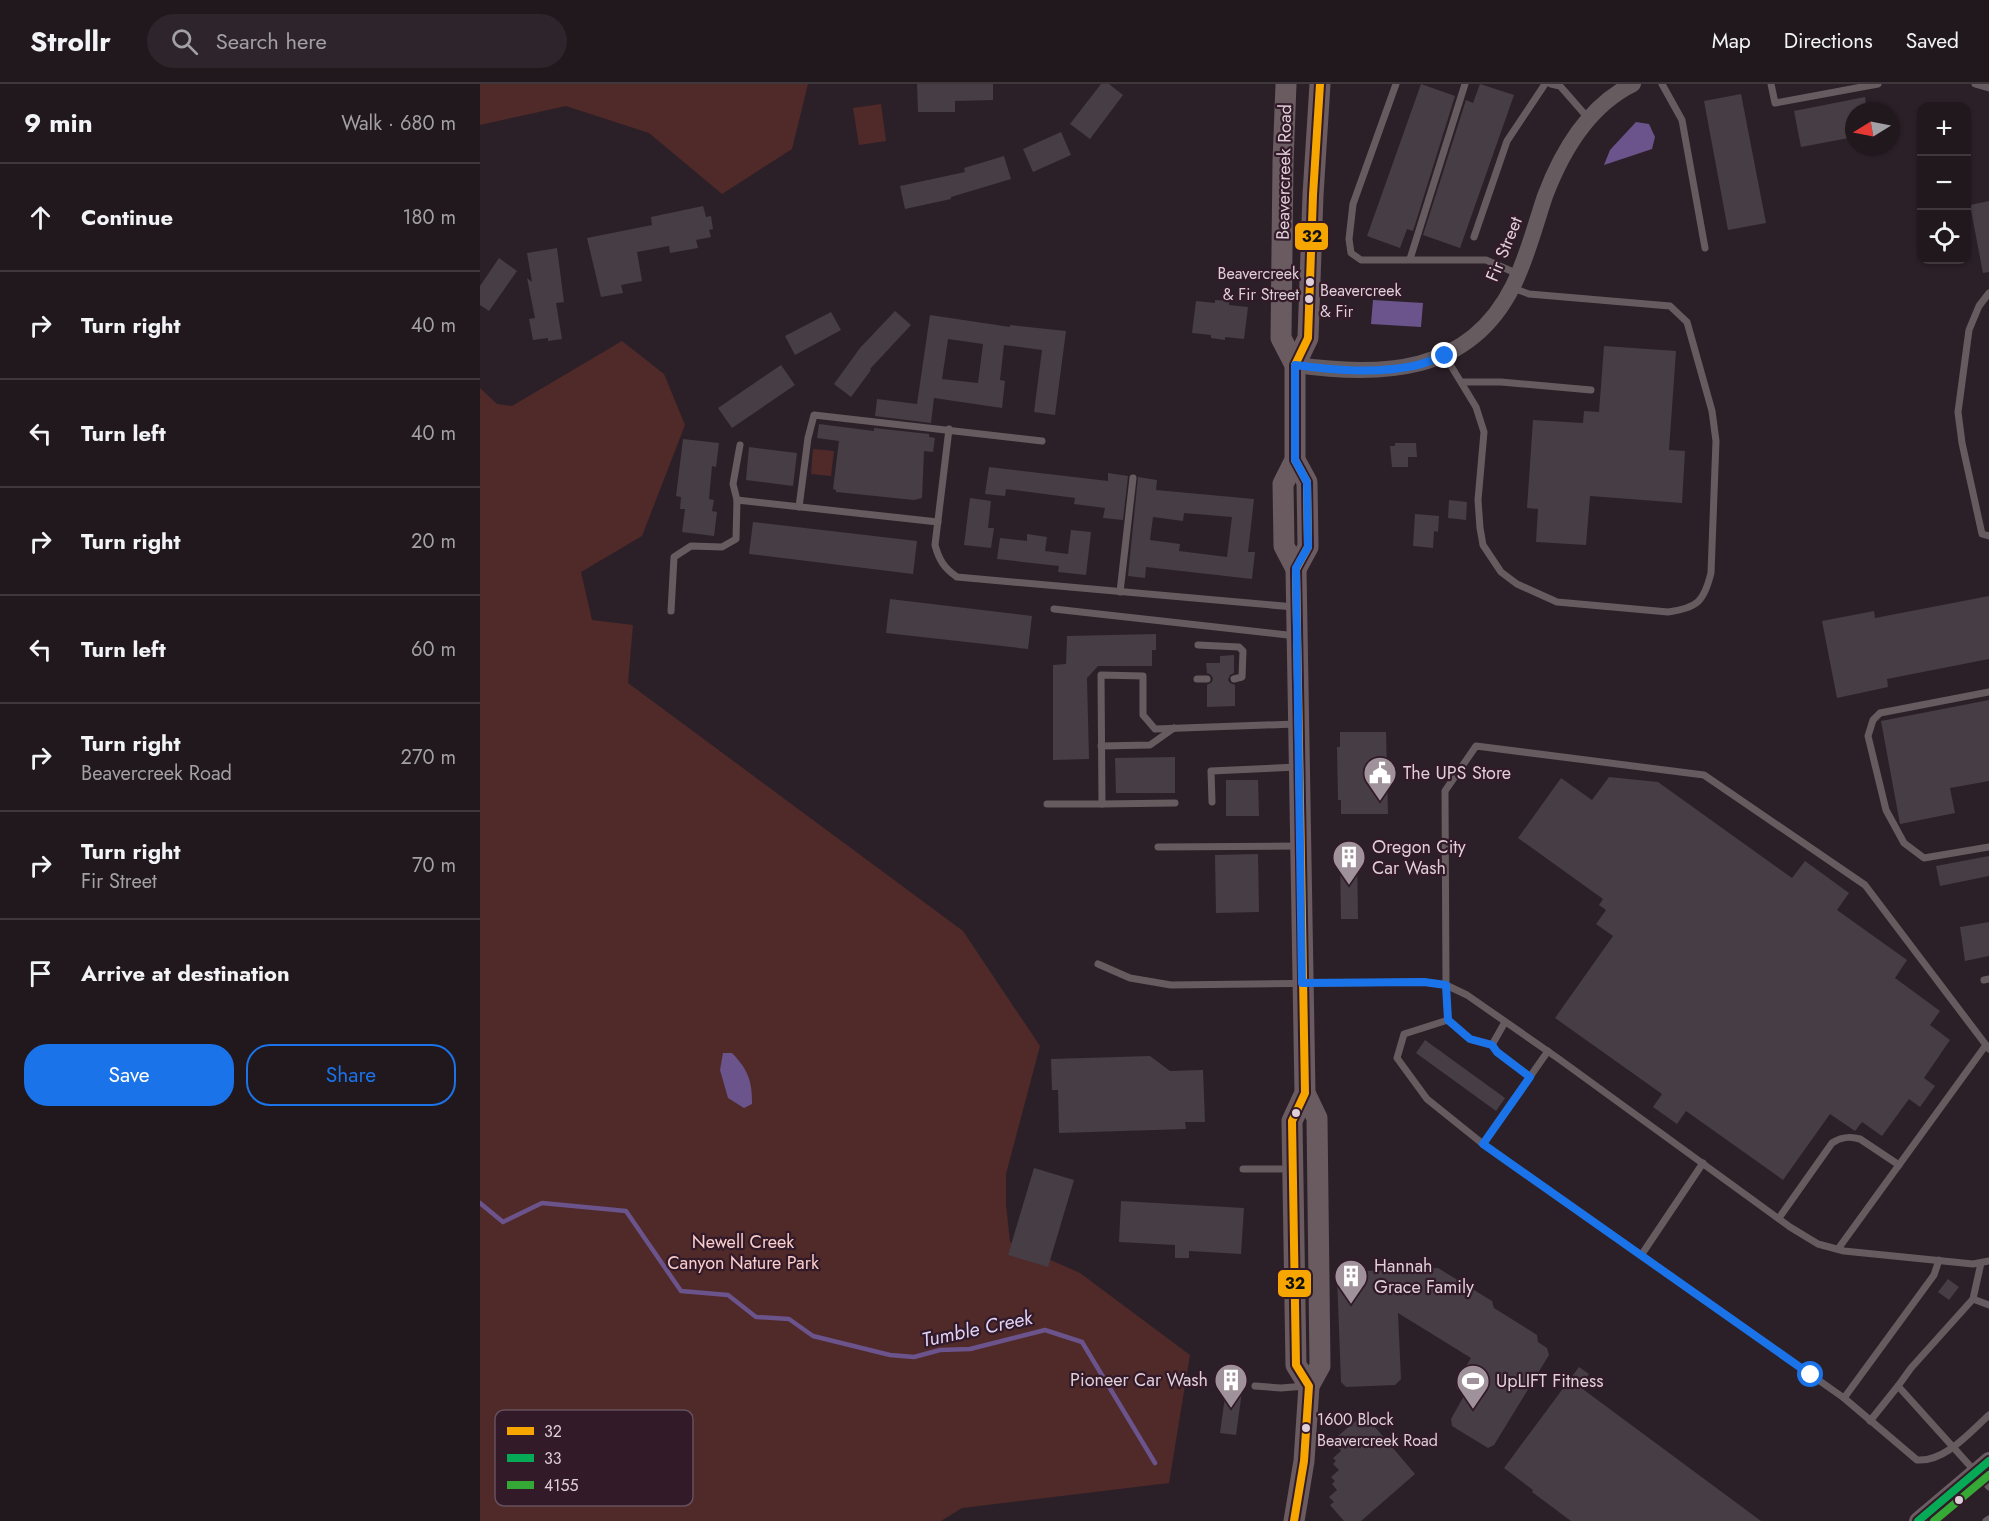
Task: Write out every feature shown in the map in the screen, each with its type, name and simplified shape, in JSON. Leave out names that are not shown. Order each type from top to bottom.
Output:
[{"type":"main road","name":"Beavercreek Road","points":[[1286,84],[1281,338],[1295,365]]},
{"type":"main road","name":"Beavercreek Road","points":[[1294,1521],[1303,1463],[1308,1386],[1320,1366],[1320,1287],[1317,1118],[1305,1093],[1296,568],[1284,546],[1282,484],[1295,460],[1295,365],[1308,339],[1320,84]]},
{"type":"main road","name":"Beavercreek Road","points":[[1305,1093],[1292,1121],[1296,1365],[1308,1386]]},
{"type":"main road","points":[[1293,1169],[1301,1172],[1307,1185],[1308,1246],[1320,1287]]},
{"type":"main road","points":[[1918,1521],[1983,1467]]},
{"type":"street","name":"Fir Street","points":[[1295,365],[1329,369],[1385,370],[1416,366],[1445,356],[1472,337],[1493,317],[1515,281],[1555,170],[1569,144],[1589,119],[1619,91],[1633,84]]},
{"type":"lane","points":[[1396,84],[1353,204],[1349,239],[1352,253],[1361,260],[1486,260],[1529,294],[1670,306],[1687,322],[1704,377],[1716,441],[1711,573],[1706,592],[1696,603],[1683,610],[1668,612],[1557,602],[1517,584],[1501,572],[1483,545],[1478,500],[1484,432],[1476,407],[1445,356]]},
{"type":"lane","points":[[1410,259],[1465,84]]},
{"type":"lane","points":[[1474,237],[1507,141],[1545,84]]},
{"type":"lane","points":[[1551,84],[1560,86],[1589,119]]},
{"type":"lane","points":[[1662,84],[1682,120],[1705,248]]},
{"type":"lane","points":[[1771,84],[1775,102],[1878,84]]},
{"type":"lane","points":[[1975,84],[1989,88]]},
{"type":"lane","points":[[1989,293],[1979,306],[1969,330],[1958,412],[1962,443],[1982,534],[1989,536]]},
{"type":"lane","points":[[1462,382],[1501,382],[1591,390]]},
{"type":"lane","points":[[799,507],[808,438],[814,416],[1042,441]]},
{"type":"lane","points":[[949,429],[935,545],[945,568],[957,577],[1297,608]]},
{"type":"lane","points":[[671,612],[674,557],[691,546],[722,547],[736,539],[737,500],[733,484],[740,445]]},
{"type":"lane","points":[[1119,592],[1133,478]]},
{"type":"lane","points":[[737,500],[938,522]]},
{"type":"lane","points":[[1054,609],[1297,636]]},
{"type":"lane","points":[[1197,645],[1239,647],[1243,651],[1242,677],[1234,679]]},
{"type":"lane","points":[[1102,804],[1101,675],[1143,676],[1143,715],[1155,729],[1298,724]]},
{"type":"lane","points":[[1197,679],[1207,679]]},
{"type":"lane","points":[[1989,692],[1880,713],[1873,720],[1868,736],[1886,810],[1904,843],[1924,858],[1989,847]]},
{"type":"lane","points":[[1101,746],[1150,745],[1174,728]]},
{"type":"lane","points":[[1530,1077],[1497,1052],[1492,1045],[1470,1039],[1448,1020],[1445,791],[1476,746],[1704,775],[1866,885],[1988,1047],[1838,1249]]},
{"type":"lane","points":[[1212,802],[1211,771],[1299,766]]},
{"type":"lane","points":[[1047,804],[1175,804]]},
{"type":"lane","points":[[1158,847],[1300,846]]},
{"type":"lane","points":[[1098,964],[1130,978],[1171,985],[1424,982],[1446,985],[1467,995],[1548,1051],[1818,1244],[1838,1249],[1973,1264],[1989,1261]]},
{"type":"lane","points":[[1448,1020],[1404,1034],[1397,1058],[1427,1099],[1483,1144],[1844,1398],[1917,1460],[1929,1461],[1954,1446],[1989,1415]]},
{"type":"lane","points":[[1492,1045],[1505,1022]]},
{"type":"lane","points":[[1483,1144],[1548,1051]]},
{"type":"lane","points":[[1779,1218],[1832,1143],[1838,1139],[1853,1137],[1860,1139],[1899,1165]]},
{"type":"lane","points":[[1642,1254],[1703,1163]]},
{"type":"lane","points":[[1243,1169],[1293,1169]]},
{"type":"lane","points":[[1844,1398],[1934,1275],[1939,1260]]},
{"type":"lane","points":[[1870,1421],[1911,1368],[1973,1299],[1981,1263]]},
{"type":"lane","points":[[1973,1299],[1989,1305]]},
{"type":"lane","points":[[1255,1386],[1281,1388],[1308,1386]]},
{"type":"lane","points":[[1898,1386],[1954,1446],[1983,1467],[1989,1487]]},
{"type":"green space","points":[[480,84],[808,84],[792,149],[722,194],[649,133],[566,106],[480,125]]},
{"type":"green space","points":[[881,104],[886,141],[859,145],[853,108]]},
{"type":"green space","name":"Newell Creek Canyon Nature Park","points":[[622,341],[664,374],[685,425],[642,536],[581,572],[592,620],[633,625],[628,683],[963,931],[1040,1046],[1006,1174],[1006,1205],[1010,1242],[1080,1273],[1190,1355],[1169,1483],[962,1508],[941,1521],[480,1521],[480,388],[497,404],[512,406]]},
{"type":"green space","points":[[813,449],[834,451],[831,476],[811,474]]},
{"type":"shaded area","points":[[1636,122],[1649,124],[1655,137],[1652,149],[1604,165],[1610,150]]},
{"type":"shaded area","points":[[1373,300],[1423,303],[1421,327],[1371,324]]},
{"type":"shaded area","points":[[723,1053],[732,1053],[748,1076],[752,1104],[744,1108],[728,1098],[720,1070]]},
{"type":"building","points":[[917,84],[993,84],[993,100],[955,101],[955,112],[918,112]]},
{"type":"building","points":[[1101,84],[1109,84],[1123,95],[1090,139],[1070,124]]},
{"type":"building","points":[[1421,84],[1455,96],[1413,231],[1407,229],[1400,248],[1367,236]]},
{"type":"building","points":[[1480,84],[1514,95],[1460,248],[1423,235],[1466,100],[1473,103]]},
{"type":"building","points":[[1741,94],[1766,223],[1728,230],[1704,101]]},
{"type":"building","points":[[1865,97],[1866,102],[1845,102],[1845,139],[1801,147],[1794,111]]},
{"type":"building","points":[[1061,132],[1071,155],[1033,172],[1023,149]]},
{"type":"building","points":[[1004,156],[1011,179],[951,197],[951,199],[905,209],[900,186],[965,172],[964,168]]},
{"type":"building","points":[[1989,201],[1989,272],[1983,273],[1971,205]]},
{"type":"building","points":[[703,206],[706,217],[711,216],[713,229],[709,230],[711,237],[696,240],[698,248],[670,253],[669,246],[637,252],[642,281],[621,285],[623,293],[601,297],[587,238],[652,225],[651,217]]},
{"type":"building","points":[[557,248],[564,302],[556,303],[562,339],[533,340],[529,319],[535,318],[527,278],[532,282],[527,253]]},
{"type":"building","points":[[499,258],[517,271],[489,311],[480,305],[480,286]]},
{"type":"building","points":[[1215,300],[1229,301],[1229,305],[1248,307],[1244,339],[1225,337],[1225,340],[1211,338],[1211,335],[1192,333],[1196,301],[1215,303]]},
{"type":"building","points":[[895,311],[911,325],[870,369],[851,397],[834,384],[860,348]]},
{"type":"building","points":[[831,312],[841,330],[795,355],[785,336]]},
{"type":"building","points":[[930,315],[1010,327],[1010,325],[1066,331],[1055,415],[1034,412],[1042,350],[1004,345],[1000,380],[1005,381],[1002,408],[934,398],[931,423],[875,416],[877,399],[917,404]],"holes":[[[948,339],[983,344],[978,383],[942,379]]]},
{"type":"building","points":[[1604,346],[1676,351],[1669,450],[1685,451],[1682,503],[1590,496],[1586,545],[1536,542],[1538,509],[1527,508],[1533,420],[1583,423],[1584,411],[1599,412]]},
{"type":"building","points":[[781,365],[795,385],[732,428],[718,408]]},
{"type":"building","points":[[819,424],[874,431],[874,428],[929,434],[929,437],[935,438],[933,452],[924,451],[922,498],[914,500],[836,492],[833,489],[839,441],[817,438]]},
{"type":"building","points":[[683,439],[719,443],[716,467],[712,466],[709,499],[714,500],[712,511],[717,512],[714,536],[682,532],[685,509],[680,509],[681,497],[676,496]]},
{"type":"building","points":[[1395,443],[1416,443],[1417,457],[1408,457],[1408,467],[1392,467],[1390,446],[1395,446]]},
{"type":"building","points":[[749,447],[797,453],[793,486],[746,480]]},
{"type":"building","points":[[989,467],[1108,481],[1108,473],[1128,476],[1123,520],[1103,518],[1105,508],[1074,504],[1075,498],[1006,489],[1005,496],[985,494]]},
{"type":"building","points":[[1138,477],[1157,480],[1156,490],[1254,499],[1248,552],[1255,552],[1252,579],[1146,567],[1145,578],[1128,576]],"holes":[[[1184,513],[1232,517],[1227,557],[1179,551],[1180,544],[1150,540],[1153,517],[1183,521]]]},
{"type":"building","points":[[970,498],[991,501],[988,528],[994,528],[991,548],[964,545]]},
{"type":"building","points":[[1449,500],[1467,502],[1466,520],[1448,518]]},
{"type":"building","points":[[1415,514],[1439,516],[1438,532],[1434,531],[1433,548],[1413,546]]},
{"type":"building","points":[[753,522],[917,541],[913,574],[749,554]]},
{"type":"building","points":[[1071,530],[1091,532],[1086,575],[1058,572],[1059,566],[997,559],[1000,538],[1027,541],[1027,534],[1047,537],[1045,551],[1068,554]]},
{"type":"building","points":[[1989,596],[1989,659],[1887,679],[1888,687],[1837,698],[1822,621],[1874,611],[1875,618]]},
{"type":"building","points":[[890,599],[1032,616],[1028,649],[886,633]]},
{"type":"building","points":[[1156,634],[1156,650],[1152,650],[1152,666],[1098,666],[1087,678],[1089,759],[1053,760],[1053,665],[1066,664],[1067,636]]},
{"type":"building","points":[[1234,655],[1234,673],[1228,680],[1235,685],[1235,706],[1207,707],[1207,685],[1212,682],[1213,678],[1207,673],[1206,663],[1220,663],[1220,656]]},
{"type":"building","points":[[1989,700],[1989,781],[1950,788],[1955,813],[1900,824],[1881,721]]},
{"type":"building","points":[[1340,732],[1386,732],[1388,814],[1341,814],[1341,800],[1338,800],[1337,747],[1340,747]]},
{"type":"building","points":[[1175,757],[1175,793],[1116,793],[1115,758]]},
{"type":"building","points":[[1609,777],[1658,782],[1792,878],[1805,861],[1849,893],[1837,910],[1907,960],[1895,978],[1940,1011],[1930,1025],[1950,1040],[1924,1078],[1935,1086],[1920,1107],[1909,1099],[1882,1136],[1862,1122],[1855,1131],[1830,1114],[1783,1180],[1686,1111],[1677,1124],[1653,1107],[1662,1094],[1555,1018],[1613,936],[1596,924],[1606,910],[1599,905],[1603,899],[1518,838],[1561,778],[1592,800]]},
{"type":"building","points":[[1226,780],[1258,780],[1259,816],[1226,816]]},
{"type":"building","name":"Oregon City Car Wash","points":[[1357,853],[1358,919],[1341,919],[1340,854]]},
{"type":"building","points":[[1258,854],[1259,912],[1216,913],[1215,855]]},
{"type":"building","points":[[1989,856],[1989,876],[1940,886],[1936,866]]},
{"type":"building","points":[[1989,922],[1989,956],[1965,961],[1960,927]]},
{"type":"building","points":[[1425,1040],[1505,1098],[1496,1111],[1416,1053]]},
{"type":"building","points":[[1150,1056],[1170,1071],[1203,1070],[1205,1122],[1185,1122],[1186,1129],[1059,1133],[1058,1090],[1052,1090],[1051,1059]]},
{"type":"building","points":[[1034,1168],[1074,1180],[1048,1267],[1008,1255]]},
{"type":"building","points":[[1121,1201],[1244,1208],[1241,1254],[1189,1251],[1189,1258],[1175,1258],[1175,1245],[1119,1242]]},
{"type":"building","points":[[1438,1268],[1492,1301],[1494,1308],[1537,1335],[1538,1342],[1547,1348],[1549,1355],[1494,1445],[1488,1448],[1452,1426],[1451,1419],[1465,1394],[1457,1389],[1456,1383],[1471,1358],[1398,1313],[1401,1379],[1395,1385],[1346,1387],[1341,1382],[1337,1276],[1342,1272]]},
{"type":"building","points":[[1948,1279],[1959,1287],[1949,1300],[1938,1292]]},
{"type":"building","points":[[1579,1367],[1589,1374],[1580,1387],[1761,1521],[1571,1521],[1532,1492],[1533,1490],[1504,1468]]},
{"type":"building","name":"Pioneer Car Wash","points":[[1227,1382],[1243,1384],[1236,1435],[1220,1433]]},
{"type":"building","points":[[1364,1414],[1415,1474],[1361,1521],[1344,1521],[1330,1505],[1334,1502],[1329,1497],[1337,1490],[1332,1484],[1335,1481],[1331,1477],[1339,1470],[1333,1464],[1336,1461],[1333,1458],[1341,1451],[1335,1444],[1340,1439],[1338,1436]]},
{"type":"waterway","name":"Tumble Creek","points":[[480,1203],[503,1222],[542,1203],[626,1211],[681,1291],[728,1295],[756,1317],[789,1319],[813,1336],[890,1355],[914,1357],[940,1350],[970,1349],[1045,1330],[1082,1342],[1155,1463]]},
{"type":"transit line","name":"32","points":[[1294,1521],[1304,1461],[1309,1386],[1296,1365],[1292,1121],[1305,1093],[1296,569],[1308,547],[1307,482],[1295,460],[1295,365],[1308,338],[1320,84]]},
{"type":"transit line","name":"33","points":[[1918,1521],[1989,1461]]},
{"type":"transit line","name":"4155","points":[[1934,1521],[1989,1475]]},
{"type":"place","name":"Beavercreek & Fir Street","points":[[1310,282]]},
{"type":"place","name":"Beavercreek & Fir","points":[[1309,299]]},
{"type":"place","name":"The UPS Store","points":[[1380,802]]},
{"type":"place","name":"Oregon City Car Wash","points":[[1349,886]]},
{"type":"place","name":"Hannah Grace Family","points":[[1351,1305]]},
{"type":"place","name":"Pioneer Car Wash","points":[[1231,1409]]},
{"type":"place","name":"UpLIFT Fitness","points":[[1473,1410]]},
{"type":"place","name":"1600 Block Beavercreek Road","points":[[1306,1428]]},
{"type":"route","points":[[1445,356],[1416,366],[1385,370],[1329,369],[1295,365],[1295,460],[1307,482],[1308,547],[1296,568],[1302,983],[1424,982],[1446,985],[1448,1020],[1470,1039],[1492,1045],[1497,1052],[1530,1077],[1483,1144],[1811,1375]]}]
